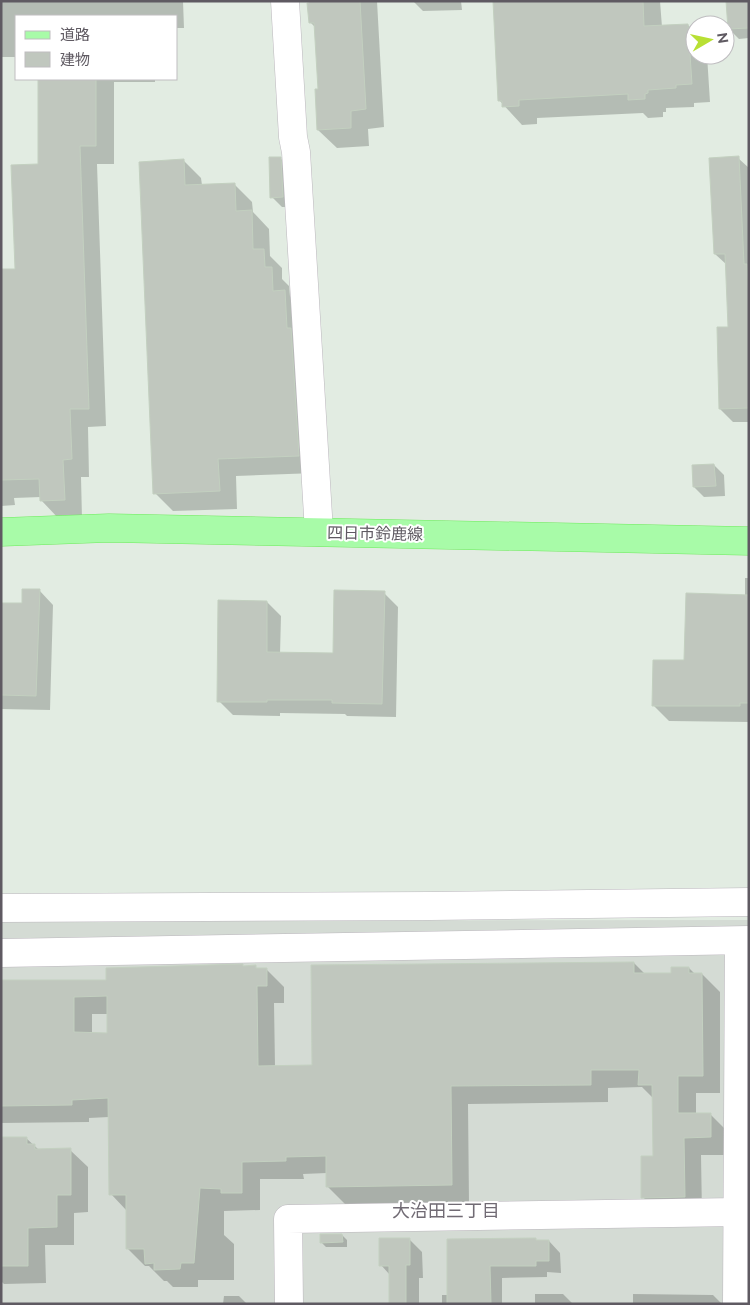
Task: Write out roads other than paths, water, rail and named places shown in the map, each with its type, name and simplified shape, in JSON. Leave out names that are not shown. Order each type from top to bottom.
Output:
[{"type":"main road","name":"四日市鈴鹿線","points":[[1,532],[109,528],[749,541]]},
{"type":"street","points":[[285,1],[319,532]]},
{"type":"street","points":[[1,908],[749,902]]},
{"type":"street","points":[[1,953],[744,940],[737,1212],[737,1304]]},
{"type":"street","points":[[289,1304],[288,1219],[737,1212]]},
{"type":"district","name":"大治田三丁目","points":[[446,1211]]}]
